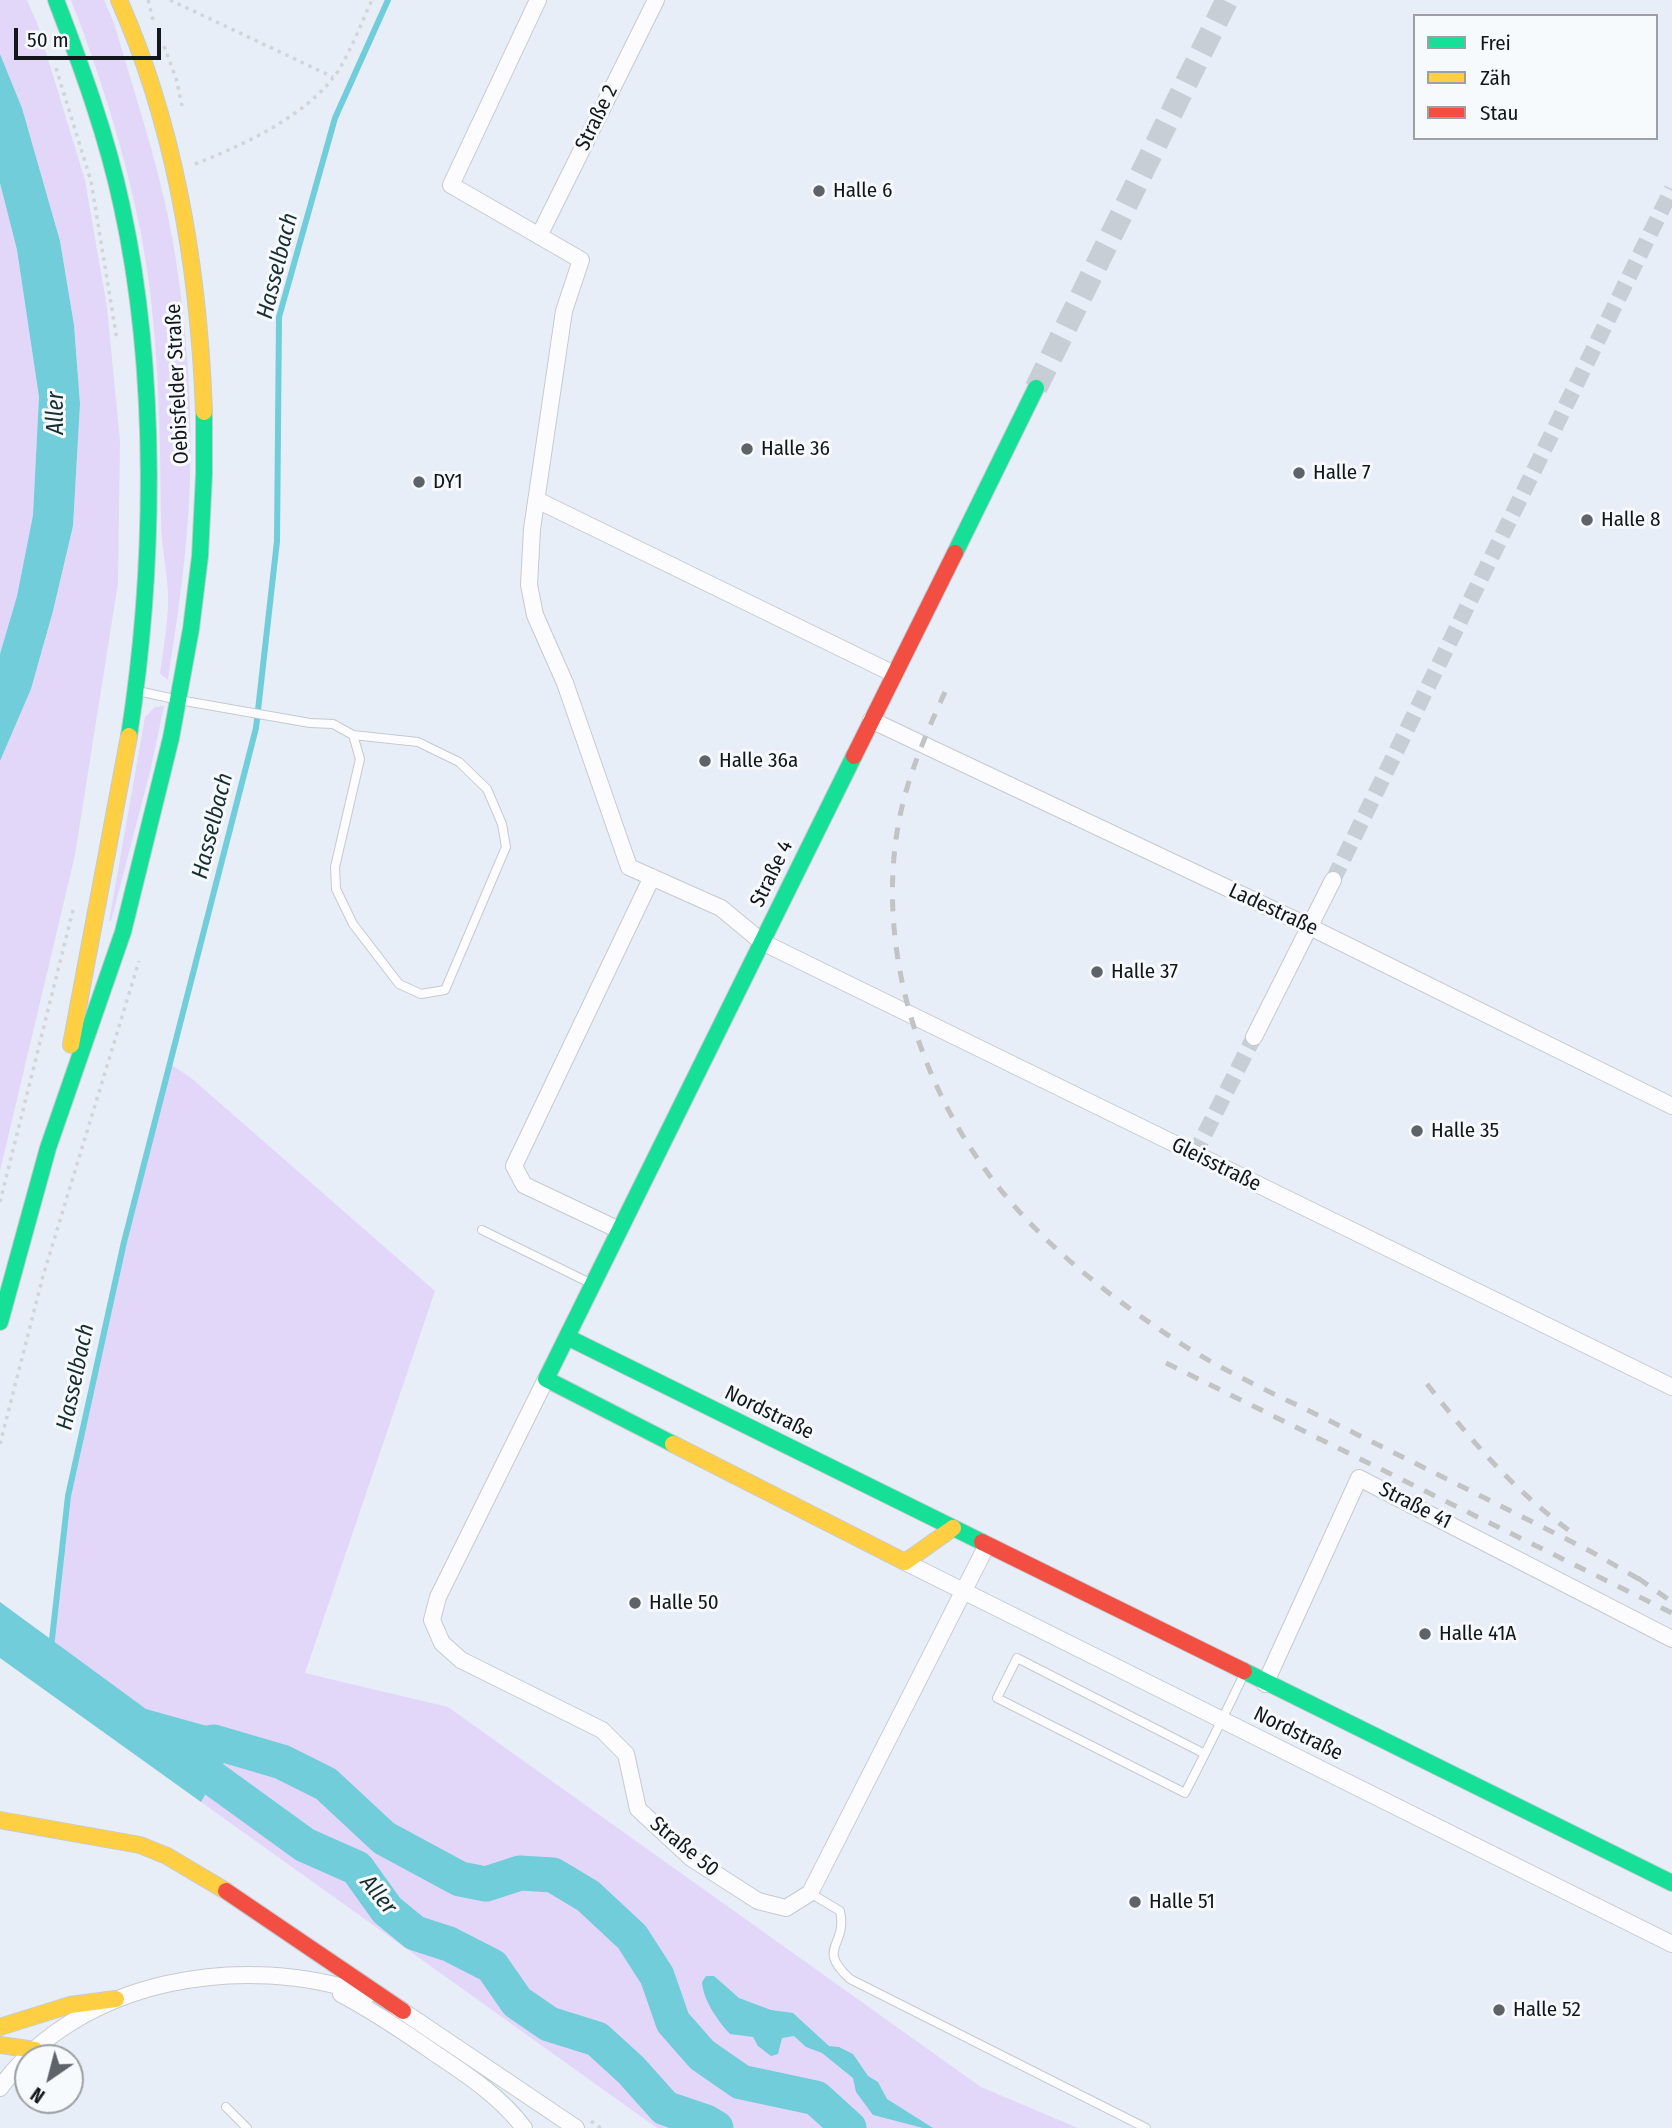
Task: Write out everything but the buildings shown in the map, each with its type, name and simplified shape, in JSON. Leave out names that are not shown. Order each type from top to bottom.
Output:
[{"type":"main road","name":"Oebisfelder Straße","points":[[55,1126],[124,766],[144,605],[148,501],[147,403],[128,235],[105,139],[80,60],[57,0]]},
{"type":"main road","name":"Oebisfelder Straße","points":[[55,1126],[119,943],[163,774],[179,700],[200,556],[204,459],[202,367],[192,272],[177,188],[158,112],[119,0]]},
{"type":"main road","name":"Straße 4","points":[[546,1379],[1036,387]]},
{"type":"main road","points":[[0,1322],[55,1126]]},
{"type":"main road","name":"Nordstraße","points":[[567,1336],[1244,1674],[1672,1883]]},
{"type":"main road","name":"Nordstraße","points":[[546,1379],[905,1562]]},
{"type":"main road","points":[[905,1562],[953,1528]]},
{"type":"main road","points":[[0,1820],[105,1837],[140,1845],[167,1856],[235,1896],[403,2011]]},
{"type":"main road","points":[[0,2027],[70,2005],[116,1999]]},
{"type":"street","points":[[538,0],[451,185],[539,236]]},
{"type":"street","name":"Straße 2","points":[[539,236],[656,0]]},
{"type":"street","name":"Gleisstraße","points":[[539,236],[581,260],[565,311],[532,529],[529,585],[536,615],[565,683],[629,867],[721,908],[762,942],[1672,1387]]},
{"type":"street","points":[[537,500],[894,674]]},
{"type":"street","name":"Ladestraße","points":[[872,720],[1310,927],[1672,1106]]},
{"type":"street","points":[[619,1230],[524,1185],[514,1166],[652,877]]},
{"type":"street","points":[[1254,1037],[1333,880]]},
{"type":"street","name":"Straße 50","points":[[546,1379],[438,1597],[432,1620],[442,1643],[461,1660],[602,1730],[626,1754],[638,1809],[691,1858],[758,1901],[786,1908],[810,1893]]},
{"type":"street","name":"Straße 41","points":[[1265,1684],[1359,1478],[1672,1639]]},
{"type":"street","points":[[810,1893],[987,1545]]},
{"type":"street","name":"Nordstraße","points":[[905,1562],[1672,1944]]},
{"type":"street","points":[[43,2044],[73,2023],[116,1999],[162,1983],[237,1974],[323,1983],[362,1993],[403,2011],[576,2128]]},
{"type":"street","points":[[285,1978],[341,1994],[385,2019],[476,2081],[515,2116],[524,2128]]},
{"type":"street","points":[[0,2088],[14,2071]]},
{"type":"lane","points":[[128,20],[132,0]]},
{"type":"lane","points":[[135,690],[179,700],[332,724],[352,735],[418,742],[458,762],[487,789],[502,824],[506,847],[444,990],[421,994],[399,984],[353,924],[336,889],[335,867],[360,759],[352,735]]},
{"type":"lane","points":[[482,1230],[592,1284]]},
{"type":"lane","points":[[1205,1754],[1017,1658],[997,1698],[1185,1793],[1205,1754],[1222,1720],[1244,1674]]},
{"type":"lane","points":[[810,1893],[839,1911],[843,1926],[832,1955],[836,1966],[850,1979],[1146,2128]]},
{"type":"lane","points":[[226,2107],[247,2128]]},
{"type":"path","points":[[170,0],[334,77]]},
{"type":"path","points":[[195,164],[277,125],[302,107],[334,77],[372,0]]},
{"type":"path","points":[[54,61],[91,181],[118,349]]},
{"type":"path","points":[[0,1202],[75,899]]},
{"type":"shaded area","points":[[0,0],[27,0],[37,23],[85,180],[107,307],[120,441],[118,583],[75,855],[0,1171],[0,761],[31,689],[73,526],[80,404],[74,325],[60,241],[22,108],[0,54]]},
{"type":"shaded area","points":[[71,0],[104,0],[114,23],[167,210],[178,274],[189,378],[191,449],[183,570],[168,680],[160,674],[168,594],[161,532],[155,338],[146,265],[134,200],[119,141]]},
{"type":"shaded area","points":[[0,183],[17,250],[39,397],[33,515],[17,596],[0,654]]},
{"type":"shaded area","points":[[164,706],[150,772],[109,921],[145,717],[155,707]]},
{"type":"shaded area","points":[[170,1064],[190,1077],[435,1291],[305,1673],[448,1707],[981,2087],[1078,2128],[657,2128],[201,1802],[225,1761],[214,1742],[49,1664],[68,1496],[124,1242]]},
{"type":"water","points":[[0,54],[22,108],[60,241],[74,325],[80,404],[73,526],[31,689],[0,761],[0,654],[17,596],[33,515],[39,397],[17,250],[0,183]]},
{"type":"water","points":[[0,1602],[146,1709],[232,1733],[225,1761],[201,1802],[0,1658]]},
{"type":"water","points":[[706,1976],[714,1976],[739,1998],[771,2010],[793,2013],[829,2046],[839,2047],[853,2054],[868,2076],[878,2082],[887,2099],[933,2128],[923,2128],[873,2115],[856,2092],[853,2078],[822,2053],[806,2047],[794,2036],[782,2038],[778,2054],[771,2056],[758,2046],[753,2037],[730,2034],[716,2017],[705,1996],[702,1982]]},
{"type":"waterway","name":"Hasselbach","points":[[51,1648],[68,1496],[124,1242],[256,728],[277,541],[279,317],[335,118],[388,0]]},
{"type":"waterway","points":[[181,1747],[214,1742],[282,1762],[326,1784],[384,1838],[460,1879],[486,1884],[520,1873],[553,1875],[588,1896],[632,1937],[657,1976],[673,2022],[702,2055],[741,2082],[816,2098],[849,2128]]},
{"type":"waterway","name":"Aller","points":[[175,1751],[305,1845],[357,1868],[387,1910],[415,1933],[449,1944],[492,1966],[517,2002],[549,2024],[597,2039],[631,2070],[665,2108],[716,2128]]},
{"type":"tunnel","points":[[1036,388],[1227,0]]},
{"type":"tunnel","points":[[1333,880],[1672,189]]},
{"type":"tunnel","points":[[1194,1155],[1254,1037]]},
{"type":"railway","points":[[945,692],[909,782],[895,845],[892,897],[896,948],[906,1000],[922,1050],[942,1097],[967,1143],[996,1184],[1037,1230],[1083,1272],[1183,1345],[1255,1385],[1590,1551],[1644,1582]]},
{"type":"railway","points":[[1166,1363],[1672,1613]]},
{"type":"railway","points":[[1427,1384],[1495,1465],[1574,1534]]},
{"type":"railway","points":[[1638,1578],[1672,1602]]},
{"type":"traffic: fast","points":[[56,0],[93,102],[116,181],[134,271],[142,336],[147,403],[148,539],[138,672],[129,736]]},
{"type":"traffic: fast","points":[[955,553],[1036,388]]},
{"type":"traffic: fast","points":[[0,1322],[48,1148],[123,932],[171,738],[191,629],[200,556],[204,412]]},
{"type":"traffic: fast","points":[[673,1444],[546,1379],[854,756]]},
{"type":"traffic: fast","points":[[567,1337],[982,1542]]},
{"type":"traffic: fast","points":[[1244,1671],[1672,1883]]},
{"type":"traffic: slow","points":[[119,0],[156,99],[181,202],[197,307],[204,412]]},
{"type":"traffic: slow","points":[[71,1045],[129,736]]},
{"type":"traffic: slow","points":[[673,1444],[905,1562],[953,1528]]},
{"type":"traffic: slow","points":[[0,1820],[140,1845],[167,1856],[226,1891]]},
{"type":"traffic: slow","points":[[0,2027],[70,2005],[116,1999]]},
{"type":"traffic: slow","points":[[0,2045],[14,2047]]},
{"type":"traffic: jam","points":[[854,756],[955,553]]},
{"type":"traffic: jam","points":[[982,1542],[1244,1671]]},
{"type":"traffic: jam","points":[[226,1891],[403,2011]]},
{"type":"place","name":"Halle 6","points":[[819,191]]},
{"type":"place","name":"Halle 36","points":[[747,449]]},
{"type":"place","name":"Halle 7","points":[[1299,473]]},
{"type":"place","name":"DY1","points":[[419,482]]},
{"type":"place","name":"Halle 8","points":[[1587,520]]},
{"type":"place","name":"Halle 36a","points":[[705,761]]},
{"type":"place","name":"Halle 37","points":[[1097,972]]},
{"type":"place","name":"Halle 35","points":[[1417,1131]]},
{"type":"place","name":"Halle 50","points":[[635,1603]]},
{"type":"place","name":"Halle 41A","points":[[1425,1634]]},
{"type":"place","name":"Halle 51","points":[[1135,1902]]},
{"type":"place","name":"Halle 52","points":[[1499,2010]]}]
